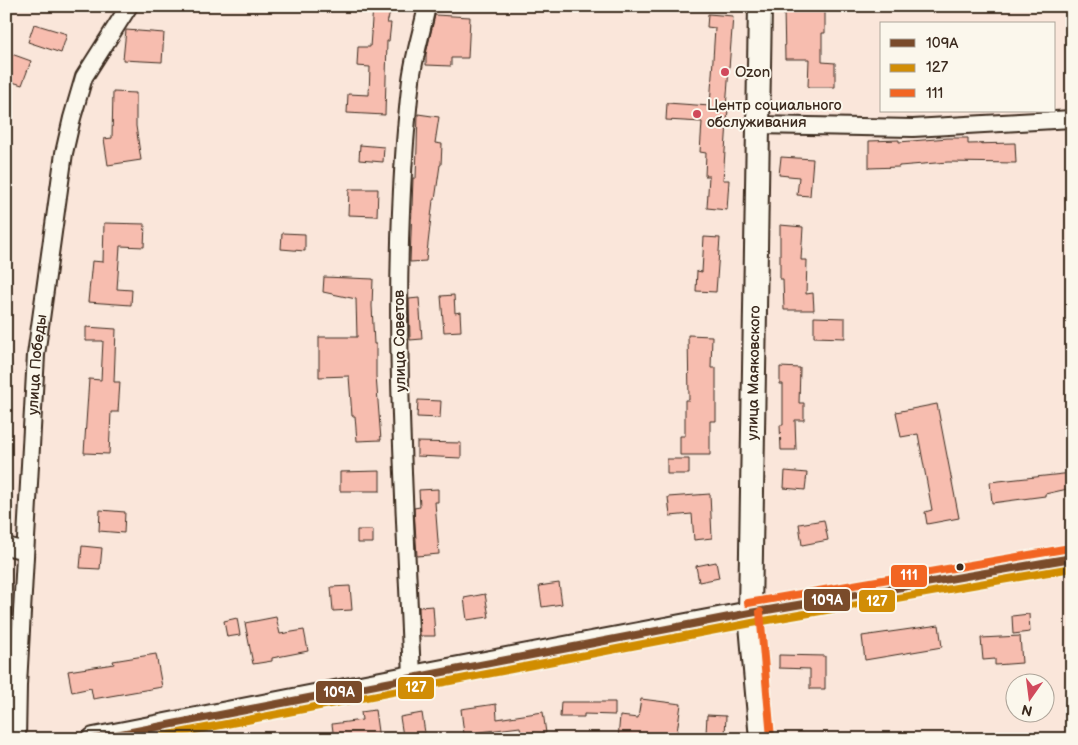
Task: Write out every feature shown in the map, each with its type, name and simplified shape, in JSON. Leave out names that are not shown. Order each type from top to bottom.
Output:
[{"type":"main road","name":"улица Маяковского","points":[[760,6],[750,613],[761,739]]},
{"type":"main road","points":[[94,739],[750,613],[1072,558]]},
{"type":"street","name":"улица Победы","points":[[17,739],[18,685],[36,355],[64,153],[84,77],[129,6]]},
{"type":"street","name":"улица Советов","points":[[412,677],[398,307],[403,168],[412,78],[427,6]]},
{"type":"street","points":[[758,124],[913,128],[1072,119]]},
{"type":"street","points":[[6,546],[25,551]]},
{"type":"building","points":[[373,6],[392,6],[387,23],[391,23],[389,41],[387,41],[385,115],[347,113],[348,94],[369,95],[370,67],[357,66],[358,47],[370,47]]},
{"type":"building","points":[[784,9],[825,9],[825,33],[822,33],[822,62],[835,63],[835,87],[808,87],[809,59],[785,59]]},
{"type":"building","points":[[708,14],[733,16],[723,180],[729,180],[727,210],[707,208],[709,176],[705,176],[706,153],[700,152],[702,122],[666,120],[667,103],[710,106],[715,28],[707,27]]},
{"type":"building","points":[[435,15],[470,17],[468,58],[451,58],[451,66],[426,65],[426,54]]},
{"type":"building","points":[[34,24],[67,34],[61,53],[28,42]]},
{"type":"building","points":[[126,30],[164,33],[162,62],[123,60]]},
{"type":"building","points":[[6,52],[31,61],[22,85],[6,80]]},
{"type":"building","points":[[113,92],[136,93],[136,126],[141,160],[108,165],[104,139],[112,138]]},
{"type":"building","points":[[418,114],[439,117],[435,143],[442,144],[441,165],[435,200],[433,200],[426,261],[410,262],[413,178],[416,178]]},
{"type":"building","points":[[968,138],[968,144],[1015,143],[1016,163],[948,162],[869,168],[869,141],[899,140],[899,142]]},
{"type":"building","points":[[360,145],[384,147],[383,162],[359,160]]},
{"type":"building","points":[[781,157],[813,159],[810,196],[797,195],[799,177],[779,175]]},
{"type":"building","points":[[349,189],[378,189],[377,216],[348,215]]},
{"type":"building","points":[[104,223],[145,224],[144,247],[120,246],[117,289],[132,290],[131,305],[88,302],[92,261],[103,262]]},
{"type":"building","points":[[780,225],[803,227],[801,260],[807,260],[806,294],[813,293],[814,310],[784,310],[783,279],[780,279]]},
{"type":"building","points":[[282,233],[305,234],[305,251],[281,249]]},
{"type":"building","points":[[704,237],[720,238],[716,292],[696,291],[697,271],[702,272]]},
{"type":"building","points":[[324,277],[373,279],[372,306],[381,440],[357,441],[355,416],[352,416],[349,376],[319,377],[319,337],[357,337],[356,299],[323,292]]},
{"type":"building","points":[[454,295],[455,313],[460,312],[461,331],[444,332],[441,296]]},
{"type":"building","points":[[419,298],[422,339],[410,340],[409,299]]},
{"type":"building","points":[[814,317],[845,318],[845,338],[814,337]]},
{"type":"building","points":[[86,327],[116,329],[114,382],[120,382],[118,412],[111,412],[109,454],[84,453],[89,379],[101,380],[103,341],[86,341]]},
{"type":"building","points":[[688,335],[712,336],[711,368],[716,368],[716,421],[710,421],[710,455],[680,455],[680,436],[685,436],[685,400],[689,400]]},
{"type":"building","points":[[780,367],[800,368],[799,403],[804,403],[804,420],[795,420],[796,450],[781,450],[780,425],[783,425],[783,384],[780,384]]},
{"type":"building","points":[[418,400],[441,401],[440,418],[417,417]]},
{"type":"building","points":[[937,404],[959,518],[927,524],[925,512],[932,510],[918,434],[901,437],[896,412]]},
{"type":"building","points":[[417,442],[461,443],[461,458],[417,456]]},
{"type":"building","points":[[667,459],[689,459],[689,474],[667,474]]},
{"type":"building","points":[[380,471],[380,491],[340,491],[340,472]]},
{"type":"building","points":[[785,471],[807,473],[805,490],[784,488]]},
{"type":"building","points":[[1072,473],[1072,488],[1045,494],[1045,496],[992,503],[990,482]]},
{"type":"building","points":[[438,489],[438,502],[435,502],[439,554],[417,556],[414,508],[420,507],[419,490]]},
{"type":"building","points":[[710,494],[712,538],[694,540],[692,514],[670,516],[668,497]]},
{"type":"building","points":[[100,510],[125,512],[124,533],[99,531]]},
{"type":"building","points":[[824,520],[828,540],[802,545],[799,524]]},
{"type":"building","points":[[357,530],[373,530],[373,543],[357,543]]},
{"type":"building","points":[[82,546],[102,548],[100,569],[80,568]]},
{"type":"building","points":[[716,562],[719,578],[699,582],[696,566]]},
{"type":"building","points":[[559,583],[562,604],[542,607],[539,586]]},
{"type":"building","points":[[350,586],[352,610],[333,611],[331,587]]},
{"type":"building","points":[[485,594],[489,617],[467,620],[464,598]]},
{"type":"building","points":[[433,606],[435,636],[420,636],[419,607]]},
{"type":"building","points":[[1029,614],[1030,632],[1013,634],[1012,616]]},
{"type":"building","points":[[276,617],[280,634],[304,630],[308,651],[253,664],[245,623]]},
{"type":"building","points":[[237,618],[240,635],[227,637],[224,621]]},
{"type":"building","points":[[939,625],[942,647],[865,660],[862,636]]},
{"type":"building","points":[[1020,636],[1022,663],[995,665],[995,659],[983,660],[981,638]]},
{"type":"building","points":[[156,654],[162,687],[93,699],[91,688],[72,692],[68,671],[114,664],[113,661]]},
{"type":"building","points":[[779,655],[825,656],[825,689],[810,689],[810,669],[779,668]]},
{"type":"building","points":[[641,699],[681,704],[676,739],[618,739],[620,716],[638,718]]},
{"type":"building","points":[[561,702],[615,702],[615,715],[584,714],[584,717],[560,717]]},
{"type":"building","points":[[496,704],[497,719],[543,712],[546,733],[522,737],[520,727],[464,734],[461,709]]},
{"type":"building","points":[[375,710],[379,739],[334,739],[332,724],[362,720],[361,712]]},
{"type":"building","points":[[422,713],[425,733],[403,736],[400,717]]},
{"type":"building","points":[[707,715],[726,716],[725,735],[706,734]]},
{"type":"transit line","name":"111","points":[[748,603],[1070,548]]},
{"type":"transit line","name":"109А","points":[[95,739],[750,613],[1072,558]]},
{"type":"transit line","name":"127","points":[[148,739],[752,623],[1072,568]]},
{"type":"transit line","name":"111","points":[[760,612],[771,738]]},
{"type":"place","name":"Ozon","points":[[725,72]]},
{"type":"place","name":"Центр социального обслуживания","points":[[697,114]]}]
